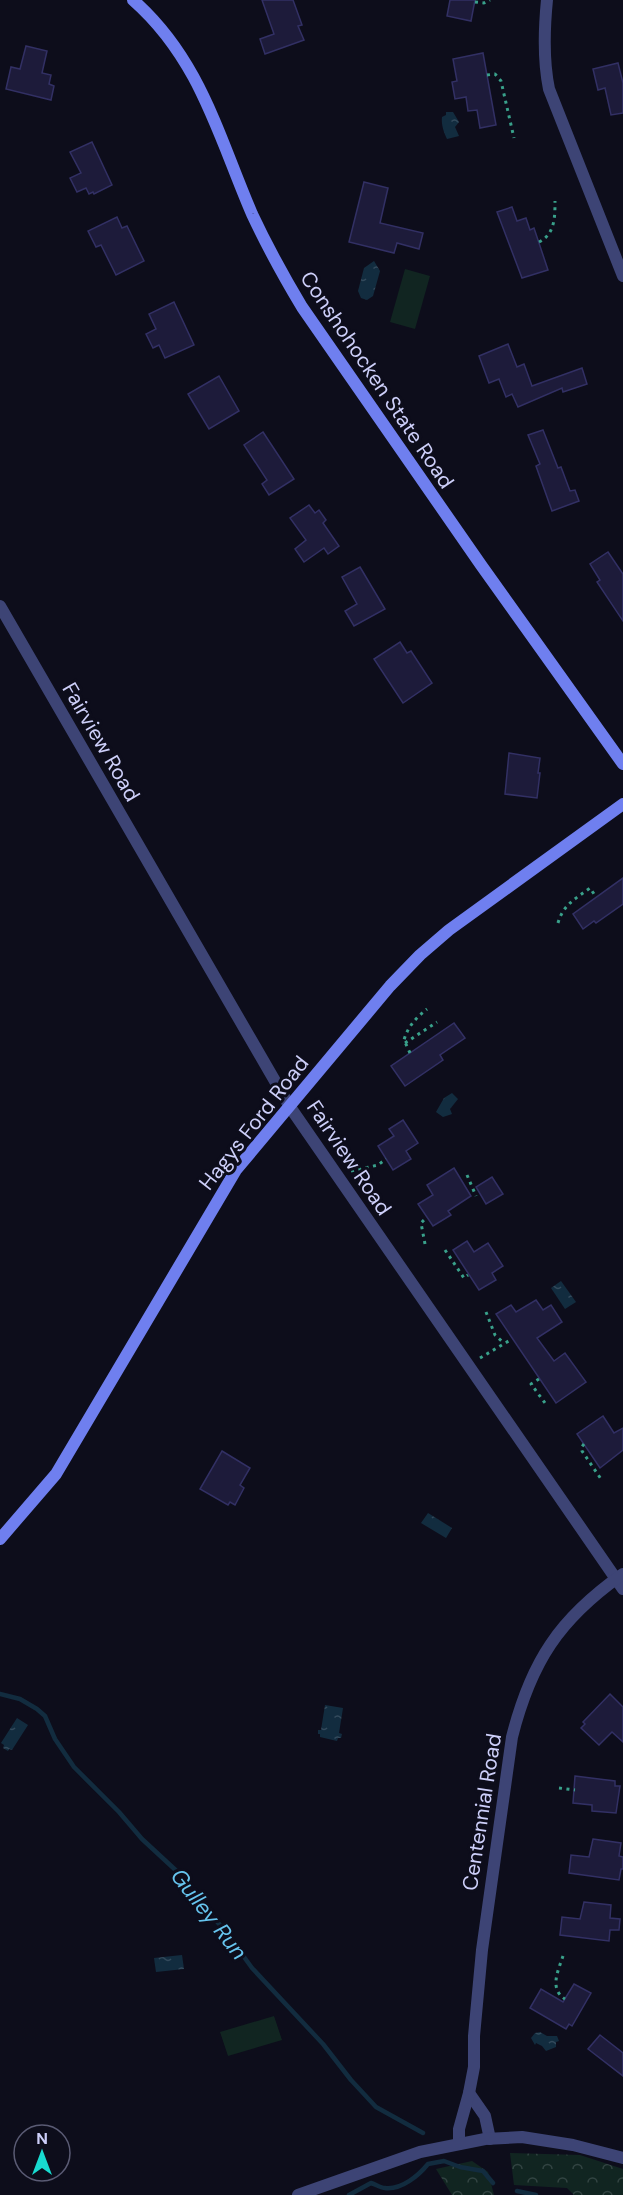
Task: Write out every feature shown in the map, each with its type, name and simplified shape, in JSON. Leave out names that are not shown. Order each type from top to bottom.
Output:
[{"type":"street","name":"Conshohocken State Road","points":[[133,0],[162,28],[190,68],[259,228],[283,276],[302,307],[481,565],[623,764]]},
{"type":"street","points":[[547,0],[545,67],[549,89],[623,276]]},
{"type":"street","name":"Fairview Road","points":[[0,606],[290,1107],[620,1581]]},
{"type":"street","name":"Hagys Ford Road","points":[[0,1539],[56,1474],[230,1179],[362,1019],[420,955],[449,930],[623,804]]},
{"type":"street","name":"Centennial Road","points":[[459,2144],[459,2129],[474,2067],[474,2036],[482,1950],[512,1737],[519,1712],[532,1677],[552,1639],[586,1602],[620,1581]]},
{"type":"street","points":[[469,2093],[484,2116],[490,2139]]},
{"type":"street","points":[[298,2195],[420,2152],[490,2139],[522,2137],[573,2145],[623,2158]]},
{"type":"path","points":[[475,2],[484,3],[490,0]]},
{"type":"path","points":[[487,75],[495,74],[501,81],[514,138]]},
{"type":"path","points":[[539,242],[548,237],[552,229],[555,201]]},
{"type":"path","points":[[558,923],[562,910],[567,904],[590,888],[596,897]]},
{"type":"path","points":[[410,1053],[405,1043],[407,1030],[416,1017],[428,1009]]},
{"type":"path","points":[[405,1043],[437,1022]]},
{"type":"path","points":[[339,1178],[352,1171],[378,1165],[386,1159]]},
{"type":"path","points":[[467,1175],[476,1196]]},
{"type":"path","points":[[425,1244],[421,1223],[427,1217]]},
{"type":"path","points":[[445,1250],[464,1278],[468,1275]]},
{"type":"path","points":[[486,1312],[495,1335],[504,1343]]},
{"type":"path","points":[[469,1366],[512,1339]]},
{"type":"path","points":[[539,1379],[531,1384],[545,1403]]},
{"type":"path","points":[[584,1444],[582,1451],[601,1479]]},
{"type":"path","points":[[559,1788],[574,1790]]},
{"type":"path","points":[[563,1956],[556,1978],[556,1989],[558,1994],[565,1999]]},
{"type":"green space","points":[[405,269],[430,276],[415,329],[390,322]]},
{"type":"green space","points":[[274,2016],[282,2040],[228,2056],[220,2032]]},
{"type":"green space","points":[[510,2153],[580,2155],[623,2169],[623,2195],[574,2195],[567,2188],[514,2185]]},
{"type":"green space","points":[[472,2161],[488,2172],[494,2195],[452,2195],[436,2169]]},
{"type":"water","points":[[446,112],[453,112],[459,122],[455,127],[459,136],[447,139],[442,120]]},
{"type":"water","points":[[374,261],[380,271],[373,296],[367,300],[361,298],[358,291],[364,268]]},
{"type":"water","points":[[452,1093],[458,1099],[450,1109],[452,1114],[443,1117],[436,1112],[444,1098]]},
{"type":"water","points":[[561,1281],[576,1302],[565,1309],[551,1288]]},
{"type":"water","points":[[428,1513],[452,1528],[446,1538],[421,1523]]},
{"type":"water","points":[[325,1705],[343,1708],[339,1733],[342,1734],[337,1741],[320,1737],[318,1734],[318,1730],[321,1730]]},
{"type":"water","points":[[17,1718],[28,1725],[12,1750],[8,1751],[1,1743]]},
{"type":"water","points":[[182,1955],[184,1969],[156,1972],[154,1958]]},
{"type":"water","points":[[540,2032],[547,2036],[557,2036],[559,2041],[556,2042],[556,2047],[546,2051],[542,2046],[536,2043],[535,2045],[531,2038],[535,2033]]},
{"type":"building","points":[[262,0],[293,0],[302,25],[298,26],[304,40],[265,54],[260,39],[274,34]]},
{"type":"building","points":[[450,0],[475,0],[471,21],[447,16]]},
{"type":"building","points":[[26,46],[47,51],[42,73],[51,75],[49,84],[54,86],[51,100],[6,89],[11,67],[20,69]]},
{"type":"building","points":[[483,53],[496,125],[480,128],[477,110],[468,111],[466,97],[455,99],[452,82],[457,81],[453,59]]},
{"type":"building","points":[[618,63],[623,83],[623,113],[611,115],[605,88],[598,90],[593,69]]},
{"type":"building","points":[[92,142],[112,185],[94,194],[93,192],[89,194],[86,188],[77,192],[70,178],[81,173],[70,152]]},
{"type":"building","points":[[364,182],[388,188],[380,223],[423,233],[419,249],[397,243],[394,253],[349,242]]},
{"type":"building","points":[[512,207],[517,221],[526,218],[530,230],[534,228],[548,270],[522,278],[497,212]]},
{"type":"building","points":[[117,217],[122,228],[127,226],[144,261],[116,275],[101,245],[96,247],[88,231]]},
{"type":"building","points":[[174,302],[194,345],[165,358],[159,345],[153,348],[146,334],[156,329],[149,314]]},
{"type":"building","points":[[508,344],[517,367],[524,364],[532,386],[582,368],[587,384],[563,392],[562,388],[518,407],[512,394],[506,397],[499,379],[489,383],[479,356]]},
{"type":"building","points":[[219,376],[239,411],[209,429],[188,394]]},
{"type":"building","points":[[543,430],[558,468],[561,467],[570,491],[575,490],[579,501],[552,511],[536,466],[540,464],[528,435]]},
{"type":"building","points":[[263,432],[294,479],[269,495],[262,484],[267,480],[244,445]]},
{"type":"building","points":[[309,505],[315,513],[319,510],[326,520],[323,523],[339,546],[328,554],[324,548],[304,562],[295,549],[306,540],[290,518]]},
{"type":"building","points":[[608,552],[623,574],[623,621],[597,582],[600,580],[590,564]]},
{"type":"building","points":[[360,567],[385,609],[354,626],[345,611],[357,604],[342,577]]},
{"type":"building","points":[[400,642],[407,653],[411,651],[432,683],[403,703],[374,659]]},
{"type":"building","points":[[509,753],[540,758],[537,798],[505,794]]},
{"type":"building","points":[[623,878],[623,904],[596,923],[594,921],[583,929],[573,914]]},
{"type":"building","points":[[454,1023],[465,1038],[440,1055],[443,1060],[405,1086],[391,1066]]},
{"type":"building","points":[[403,1120],[418,1143],[406,1151],[411,1159],[393,1170],[378,1146],[394,1136],[389,1129]]},
{"type":"building","points":[[454,1168],[471,1196],[448,1211],[451,1215],[433,1226],[418,1204],[433,1195],[427,1185]]},
{"type":"building","points":[[492,1177],[503,1194],[486,1204],[476,1187]]},
{"type":"building","points":[[467,1241],[474,1252],[488,1243],[503,1266],[492,1273],[496,1280],[479,1290],[453,1250]]},
{"type":"building","points":[[536,1300],[543,1310],[551,1305],[562,1322],[537,1338],[554,1361],[565,1353],[586,1382],[556,1403],[496,1314],[511,1305],[516,1312]]},
{"type":"building","points":[[603,1416],[614,1433],[623,1428],[623,1450],[600,1468],[577,1434]]},
{"type":"building","points":[[222,1451],[250,1468],[240,1485],[244,1488],[235,1505],[230,1502],[228,1505],[200,1489]]},
{"type":"building","points":[[610,1694],[623,1707],[623,1742],[612,1732],[599,1745],[581,1728],[585,1724],[583,1722]]},
{"type":"building","points":[[575,1776],[615,1781],[615,1786],[620,1786],[616,1813],[592,1811],[592,1805],[573,1803]]},
{"type":"building","points":[[593,1839],[621,1843],[619,1856],[623,1857],[623,1869],[621,1869],[619,1880],[569,1873],[571,1855],[589,1857]]},
{"type":"building","points":[[584,1902],[611,1905],[610,1918],[620,1919],[619,1930],[610,1930],[609,1941],[560,1935],[562,1917],[580,1919]]},
{"type":"building","points":[[574,1984],[591,1993],[572,2026],[569,2024],[566,2029],[530,2008],[541,1989],[563,2002]]},
{"type":"building","points":[[600,2035],[623,2053],[623,2076],[588,2049]]},
{"type":"waterway","name":"Gulley Run","points":[[0,1694],[20,1699],[45,1716],[55,1739],[74,1767],[119,1812],[142,1839],[182,1876],[193,1894],[226,1932],[252,1968],[323,2044],[351,2080],[376,2107],[423,2133]]},
{"type":"waterway","points":[[349,2195],[371,2183],[383,2188],[398,2187],[415,2177],[428,2164],[444,2161],[460,2167],[483,2171],[493,2183]]},
{"type":"waterway","name":"Gulley Run","points":[[517,2191],[536,2195]]}]
